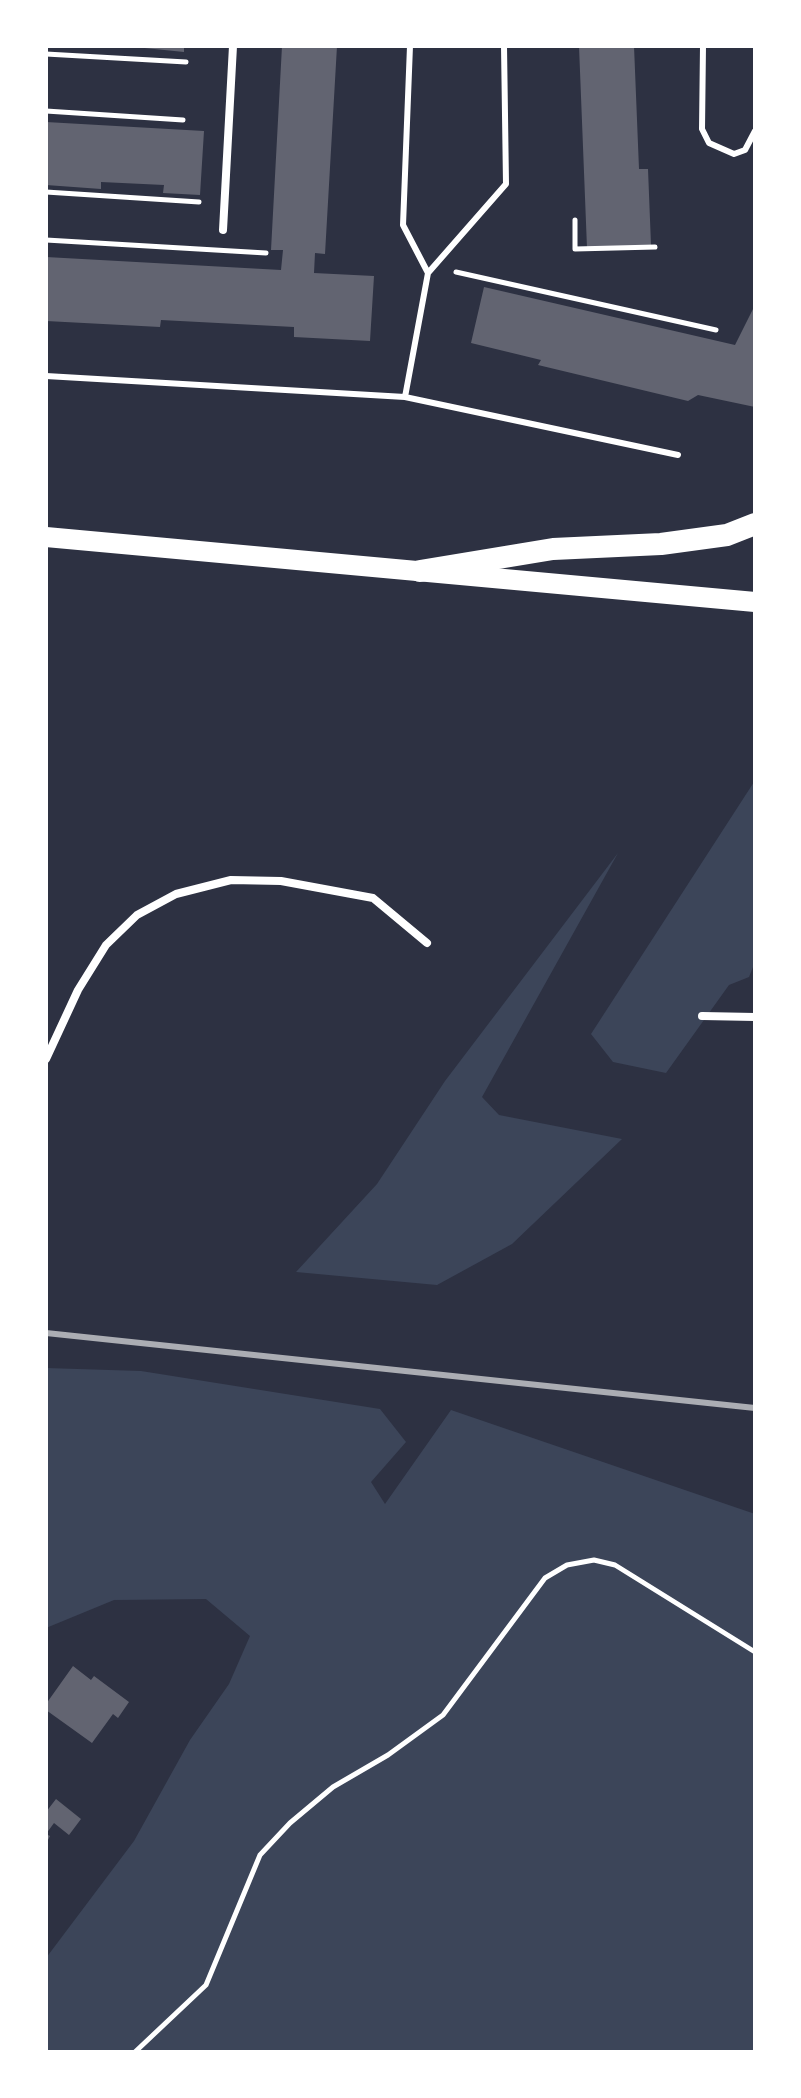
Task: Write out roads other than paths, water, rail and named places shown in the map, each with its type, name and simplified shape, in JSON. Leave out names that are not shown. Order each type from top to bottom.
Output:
[{"type":"highway","points":[[420,571],[553,549],[661,544],[715,537],[755,524]]},
{"type":"main road","points":[[46,537],[755,602]]},
{"type":"street","points":[[223,230],[233,46]]},
{"type":"street","points":[[46,1059],[78,990],[106,945],[137,915],[176,894],[231,880],[281,881],[373,898],[427,943]]},
{"type":"street","points":[[702,1016],[755,1017]]},
{"type":"lane","points":[[410,46],[403,225],[428,273]]},
{"type":"lane","points":[[405,397],[428,273],[506,184],[504,46]]},
{"type":"lane","points":[[703,46],[702,129],[709,143],[734,154],[745,150],[755,131]]},
{"type":"lane","points":[[46,376],[405,397],[678,455]]},
{"type":"railway","points":[[46,1333],[755,1408]]}]
